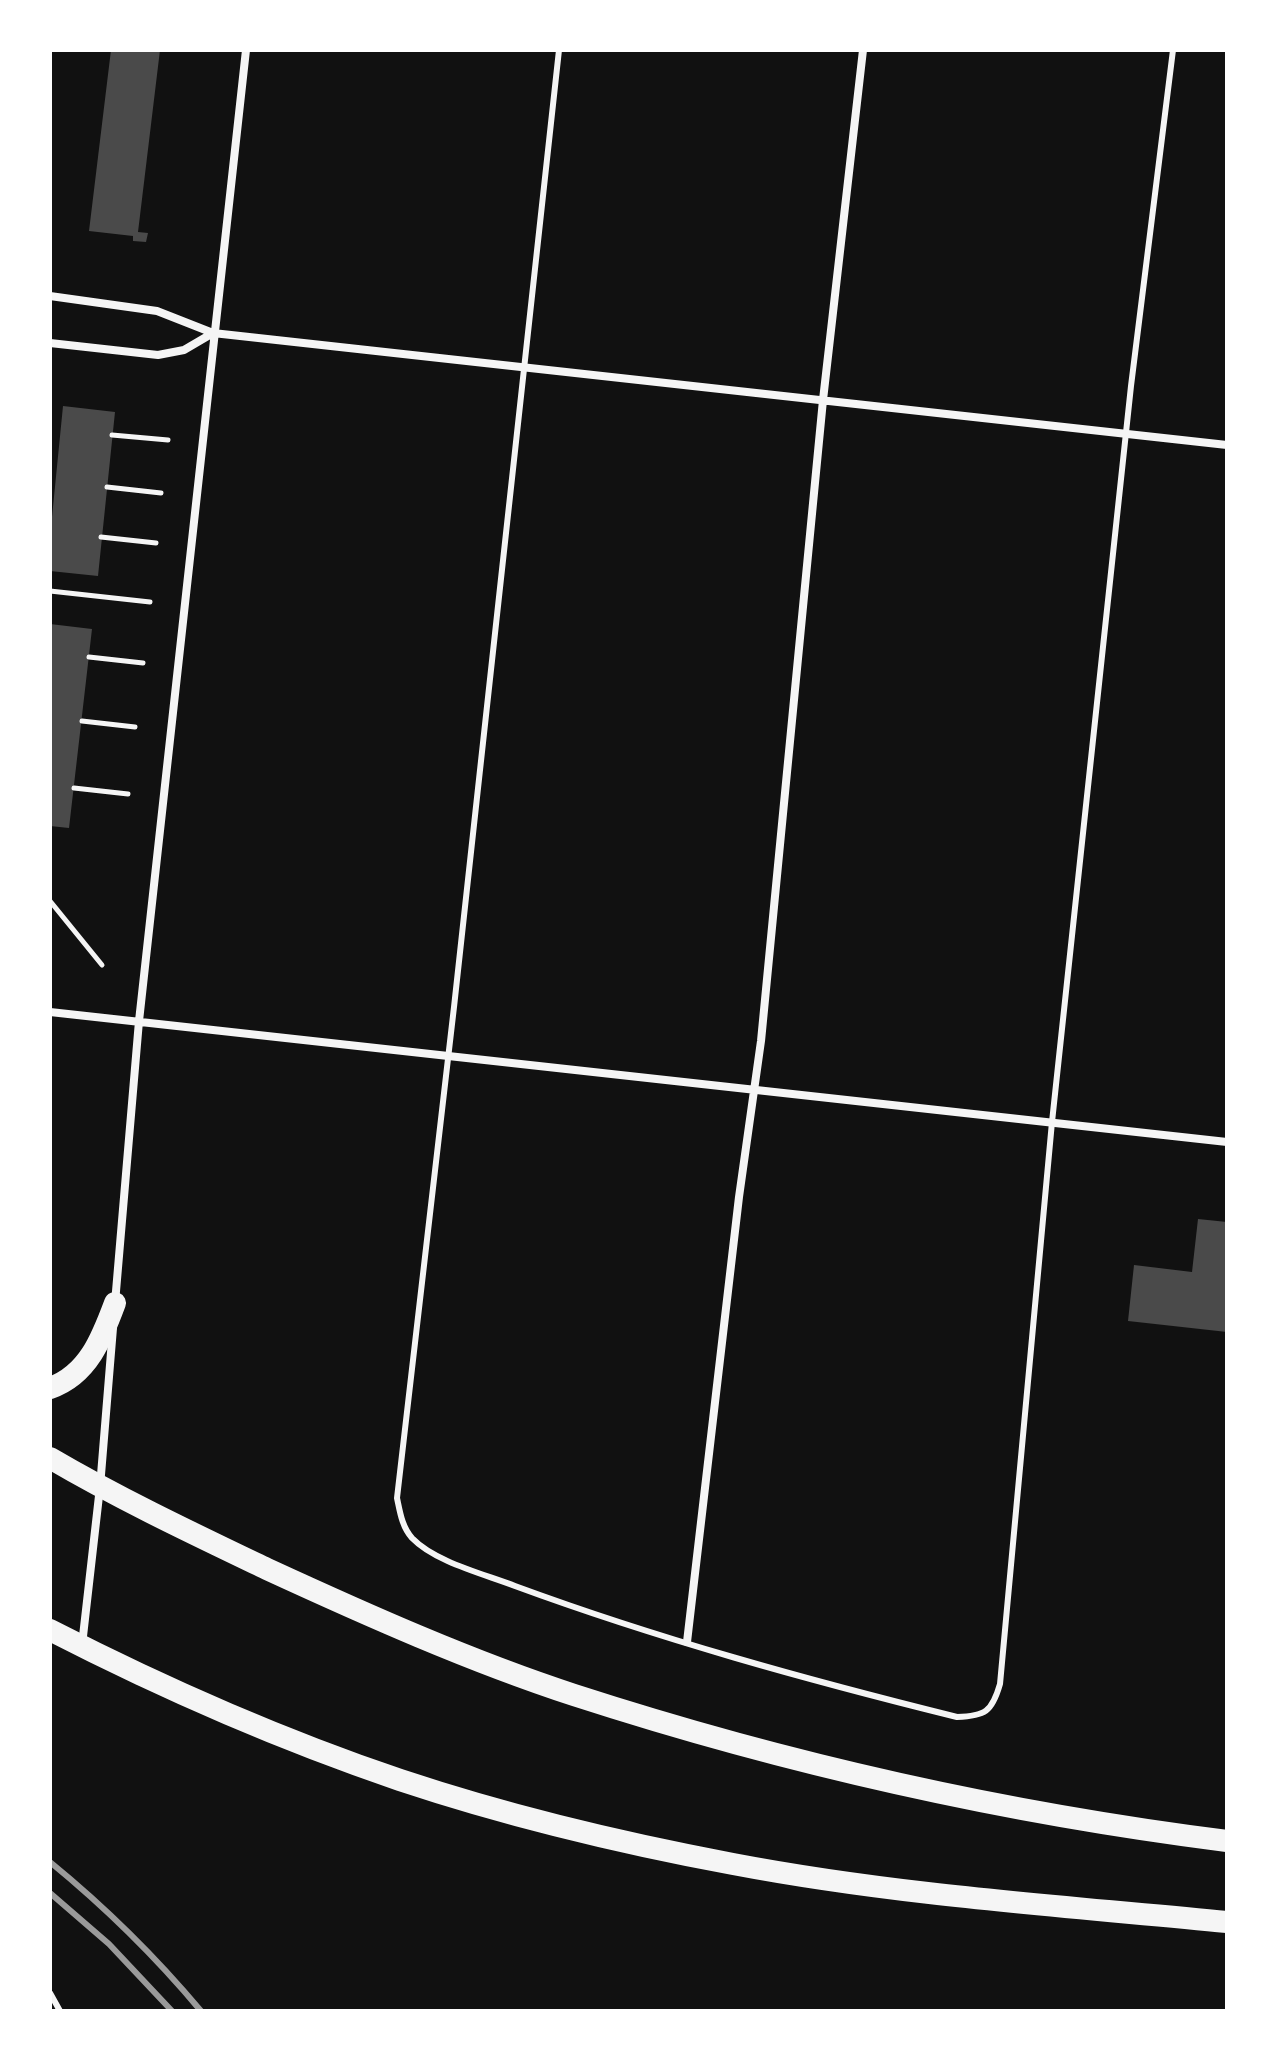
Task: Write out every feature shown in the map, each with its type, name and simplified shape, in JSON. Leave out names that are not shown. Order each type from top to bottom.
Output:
[{"type":"highway","points":[[50,1388],[74,1376],[89,1358],[102,1338],[115,1303]]},
{"type":"highway","points":[[50,1458],[100,1487],[338,1602],[571,1694],[795,1760],[951,1797],[1115,1827],[1227,1841]]},
{"type":"highway","points":[[50,1630],[258,1725],[353,1763],[439,1792],[568,1827],[731,1864],[843,1882],[1227,1922]]},
{"type":"street","points":[[82,1646],[100,1487],[139,1021],[246,50]]},
{"type":"street","points":[[687,1642],[739,1197],[755,1090],[823,400],[863,50]]},
{"type":"street","points":[[50,296],[157,311],[213,333],[1227,445]]},
{"type":"street","points":[[50,343],[158,355],[184,350],[213,333]]},
{"type":"street","points":[[50,1012],[1227,1142]]},
{"type":"lane","points":[[559,50],[449,1056],[397,1498],[401,1519],[411,1537],[426,1549],[459,1565],[571,1607],[834,1687],[957,1717],[987,1712],[995,1701],[1000,1684],[1052,1122],[1126,433],[1173,50]]},
{"type":"lane","points":[[50,1993],[60,2011]]},
{"type":"path","points":[[112,435],[168,440]]},
{"type":"path","points":[[107,487],[161,493]]},
{"type":"path","points":[[101,537],[156,543]]},
{"type":"path","points":[[50,591],[150,602]]},
{"type":"path","points":[[89,657],[143,663]]},
{"type":"path","points":[[82,721],[135,727]]},
{"type":"path","points":[[74,788],[128,794]]},
{"type":"path","points":[[50,901],[102,965]]},
{"type":"building","points":[[111,50],[160,50],[138,232],[148,233],[146,242],[133,241],[133,236],[89,231]]},
{"type":"building","points":[[63,406],[115,412],[98,576],[50,571],[50,537]]},
{"type":"building","points":[[50,624],[92,629],[69,828],[50,826]]},
{"type":"building","points":[[1198,1219],[1227,1222],[1227,1332],[1128,1321],[1134,1265],[1192,1272]]},
{"type":"railway","points":[[50,1862],[129,1933],[201,2011]]},
{"type":"railway","points":[[50,1893],[109,1944],[172,2011]]}]
